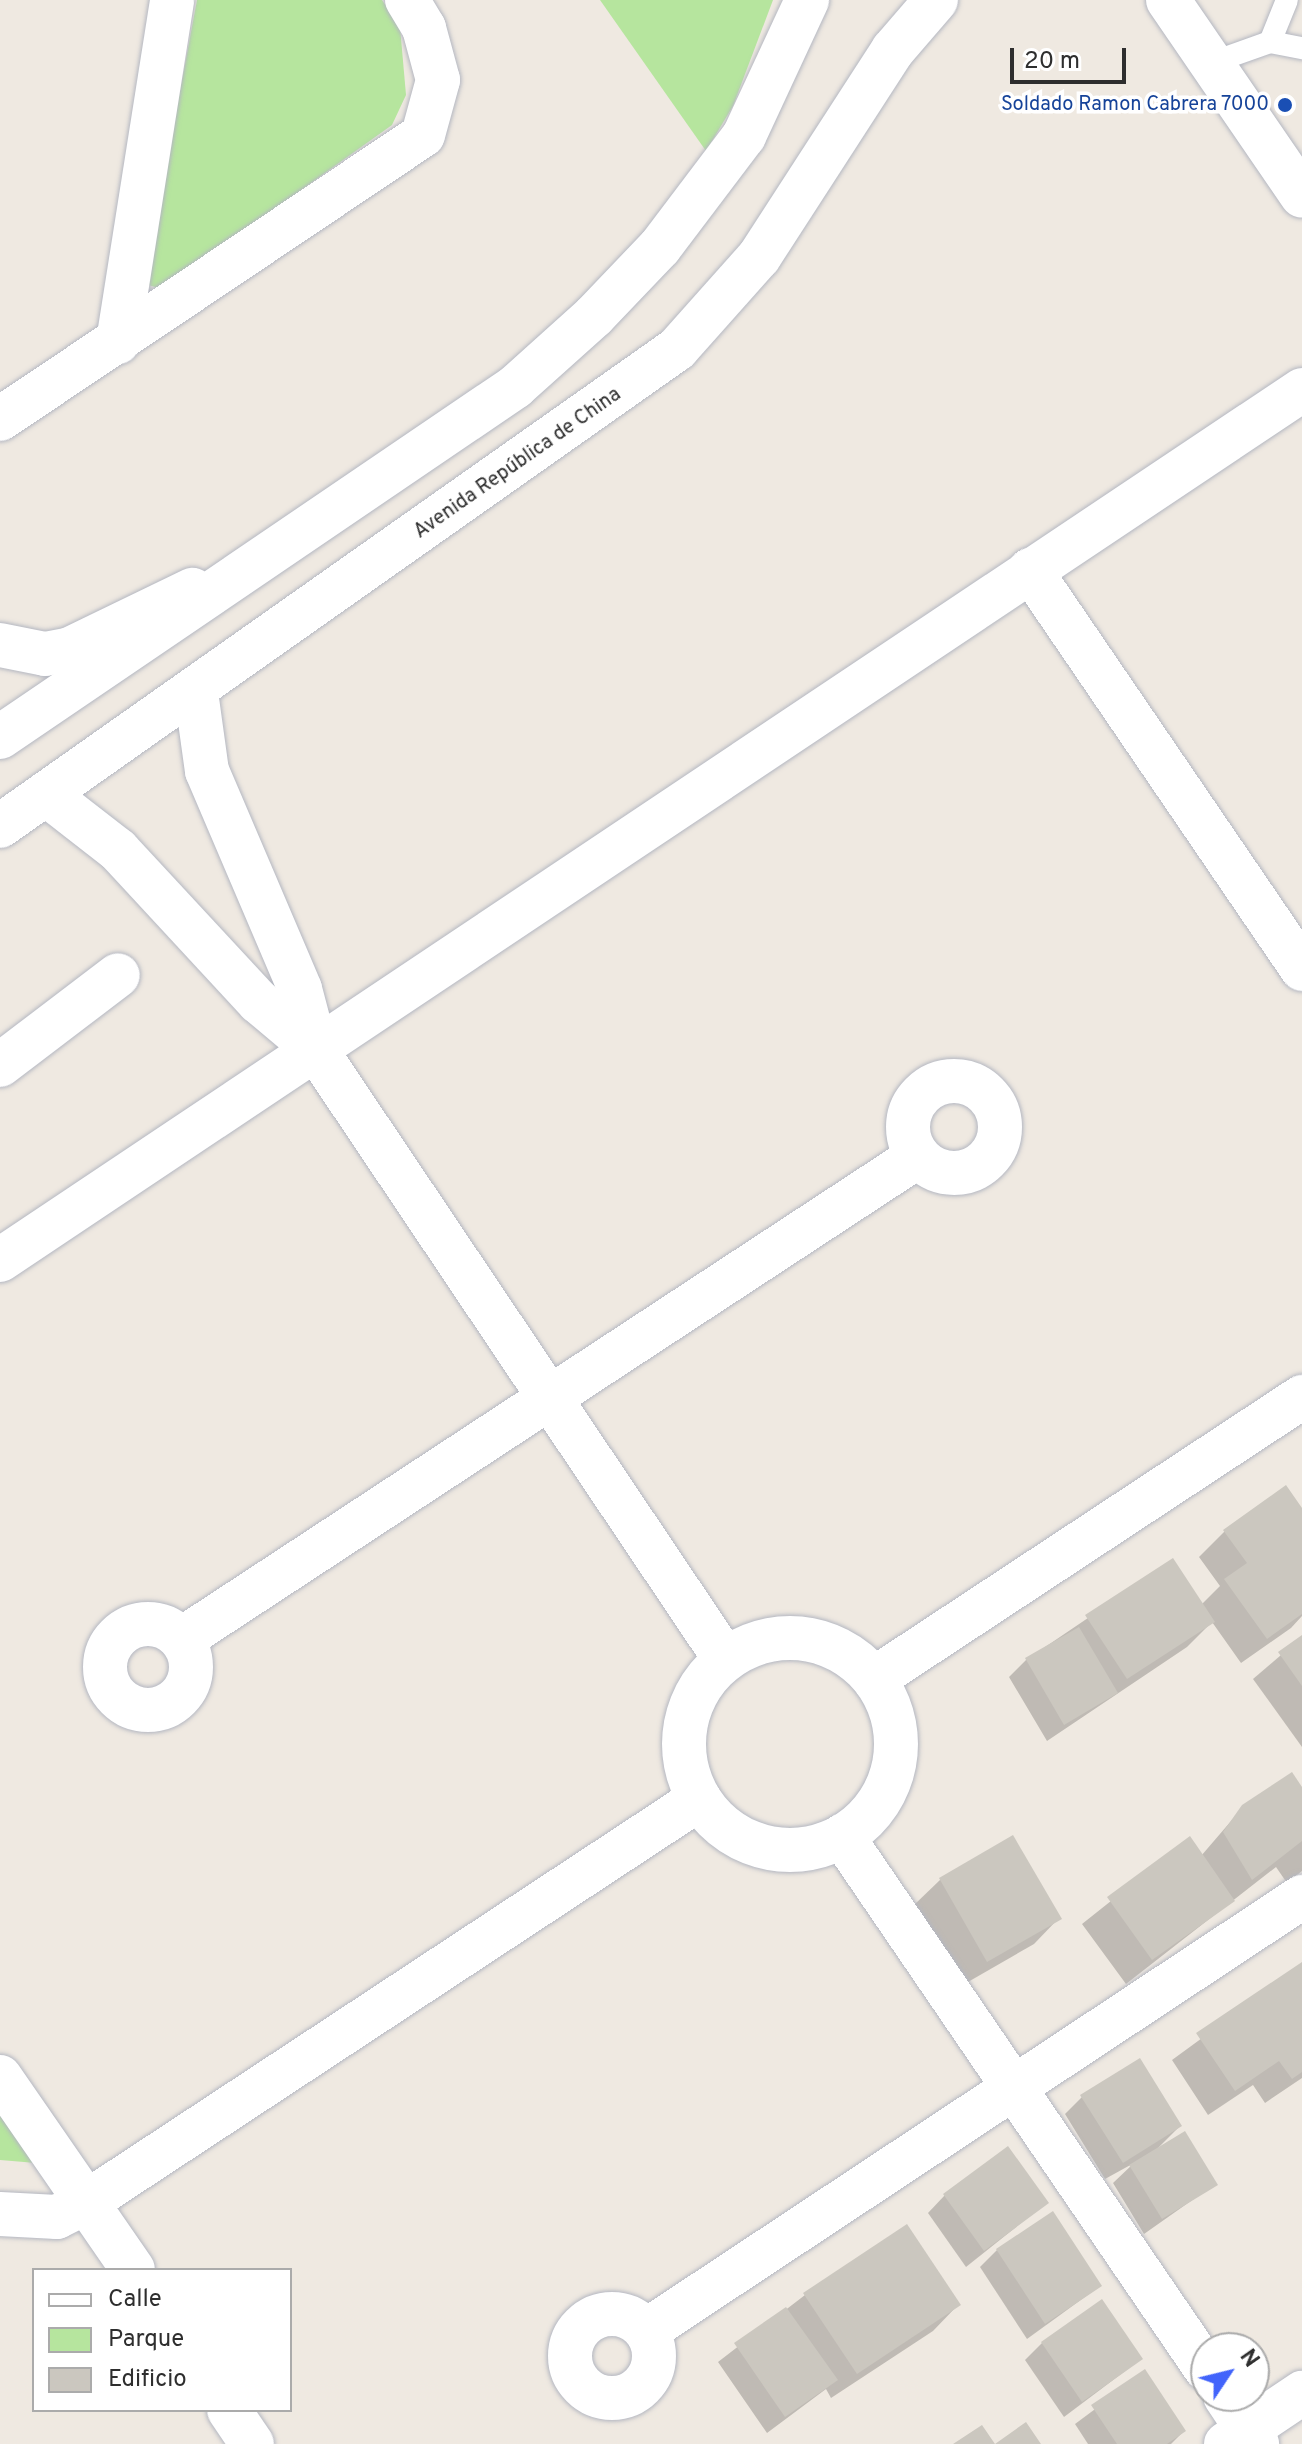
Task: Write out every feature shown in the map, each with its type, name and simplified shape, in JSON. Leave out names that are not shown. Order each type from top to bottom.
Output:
[{"type":"street","points":[[118,342],[172,0]]},
{"type":"street","points":[[0,419],[423,135],[438,80],[424,28],[407,0]]},
{"type":"street","points":[[0,737],[515,387],[594,316],[660,247],[744,136],[807,0]]},
{"type":"street","name":"Avenida República de China","points":[[0,826],[196,692],[677,349],[759,257],[893,50],[936,0]]},
{"type":"street","points":[[1168,0],[1302,196]]},
{"type":"street","points":[[0,1260],[1302,390]]},
{"type":"street","points":[[0,645],[45,654],[70,649],[280,548]]},
{"type":"street","points":[[1030,570],[1302,969]]},
{"type":"street","points":[[196,692],[207,771],[300,989],[316,1050]]},
{"type":"street","points":[[46,794],[118,850],[259,1002],[316,1050],[725,1659]]},
{"type":"street","points":[[0,1065],[118,975]]},
{"type":"street","points":[[182,1639],[551,1401],[918,1156]]},
{"type":"street","points":[[874,1679],[1302,1397]]},
{"type":"street","points":[[820,1642],[874,1679],[890,1708],[893,1772],[880,1802],[842,1836],[794,1852],[759,1847],[728,1831],[699,1799],[683,1744],[688,1712],[725,1659],[754,1643],[820,1642]]},
{"type":"street","points":[[0,2214],[57,2217],[87,2202],[699,1799]]},
{"type":"street","points":[[842,1836],[1190,2346]]},
{"type":"street","points":[[646,2331],[1011,2086],[1302,1897]]},
{"type":"street","points":[[0,2077],[132,2268]]},
{"type":"street","points":[[1239,2428],[1302,2393]]},
{"type":"street","points":[[230,2412],[252,2444]]},
{"type":"lane","points":[[1270,42],[1287,0]]},
{"type":"lane","points":[[1211,63],[1270,42],[1302,48]]},
{"type":"green space","points":[[197,0],[382,0],[400,27],[406,95],[392,125],[163,289],[144,284]]},
{"type":"green space","points":[[600,0],[773,0],[733,106],[706,151]]},
{"type":"green space","points":[[0,2112],[36,2163],[0,2160]]},
{"type":"building","points":[[1286,1485],[1302,1508],[1302,1614],[1267,1639],[1224,1579],[1247,1563],[1223,1530]]},
{"type":"building","points":[[1173,1558],[1215,1622],[1127,1679],[1085,1615]]},
{"type":"building","points":[[1079,1627],[1118,1693],[1064,1725],[1025,1658]]},
{"type":"building","points":[[1302,1635],[1302,1686],[1278,1652]]},
{"type":"building","points":[[1292,1772],[1302,1787],[1302,1841],[1252,1880],[1223,1832],[1242,1805]]},
{"type":"building","points":[[1013,1835],[1062,1919],[987,1962],[939,1878]]},
{"type":"building","points":[[1190,1836],[1235,1901],[1152,1960],[1107,1897]]},
{"type":"building","points":[[1302,1962],[1302,2072],[1292,2079],[1279,2061],[1235,2091],[1196,2033]]},
{"type":"building","points":[[1140,2058],[1182,2126],[1123,2163],[1080,2095]]},
{"type":"building","points":[[1185,2131],[1218,2185],[1162,2219],[1129,2165]]},
{"type":"building","points":[[1008,2146],[1049,2203],[984,2251],[943,2194]]},
{"type":"building","points":[[1053,2211],[1102,2286],[1045,2324],[996,2249]]},
{"type":"building","points":[[907,2224],[961,2305],[857,2374],[803,2293]]},
{"type":"building","points":[[1102,2299],[1143,2359],[1082,2402],[1041,2342]]},
{"type":"building","points":[[786,2307],[838,2380],[785,2417],[734,2343]]},
{"type":"building","points":[[1145,2369],[1186,2431],[1167,2444],[1117,2444],[1091,2405]]},
{"type":"building","points":[[1026,2422],[1041,2444],[995,2444]]},
{"type":"building","points":[[982,2425],[995,2444],[953,2444]]},
{"type":"place","name":"Soldado Ramon Cabrera 7000","points":[[1285,105]]}]
